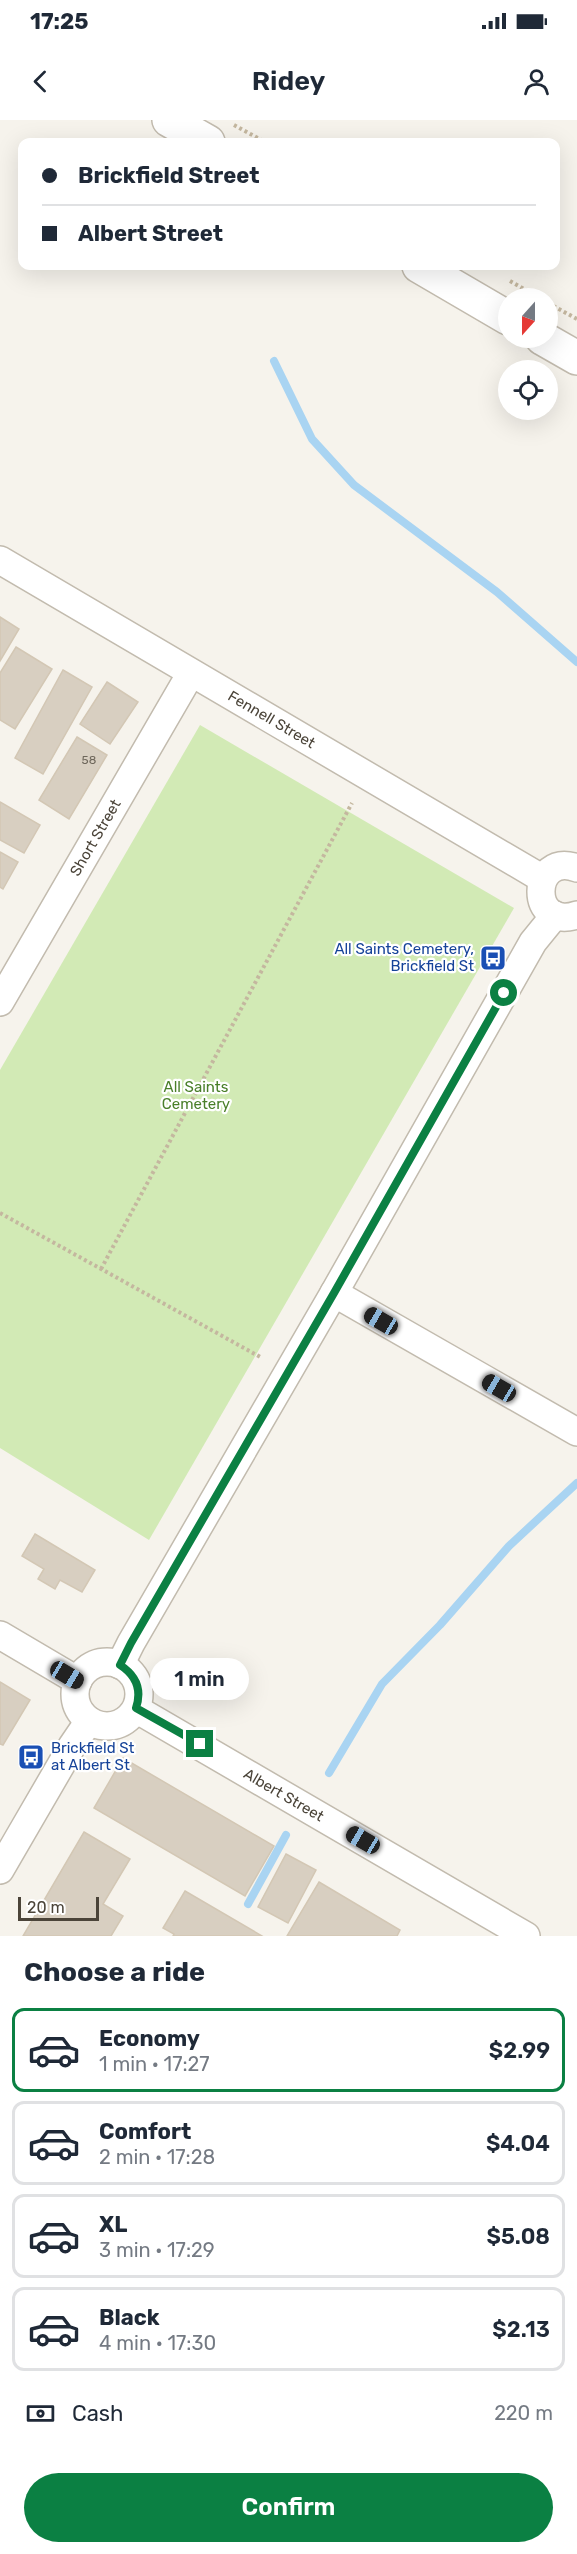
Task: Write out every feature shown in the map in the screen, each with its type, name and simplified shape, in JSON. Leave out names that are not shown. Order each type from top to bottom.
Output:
[{"type":"street","points":[[169,120],[200,138]]},
{"type":"street","points":[[425,270],[498,312]]},
{"type":"street","points":[[558,347],[577,358]]},
{"type":"street","name":"Fennell Street","points":[[0,560],[543,879]]},
{"type":"street","name":"Short Street","points":[[0,1002],[191,673]]},
{"type":"street","points":[[566,915],[549,912],[540,893],[543,879],[557,867],[577,868]]},
{"type":"street","points":[[120,1665],[533,942],[566,915]]},
{"type":"street","points":[[334,1293],[577,1432]]},
{"type":"street","points":[[0,1635],[78,1682]]},
{"type":"street","points":[[100,1663],[120,1665],[129,1671],[139,1689],[136,1708],[130,1717],[110,1726],[99,1726],[89,1721],[78,1707],[75,1690],[78,1682],[91,1667],[100,1663]]},
{"type":"street","name":"Albert Street","points":[[136,1708],[526,1936]]},
{"type":"street","points":[[0,1870],[89,1721]]},
{"type":"path","points":[[225,120],[258,138]]},
{"type":"path","points":[[558,309],[577,319]]},
{"type":"path","points":[[101,1269],[352,803]]},
{"type":"path","points":[[0,1214],[262,1358]]},
{"type":"green space","name":"All Saints Cemetery","points":[[200,725],[514,908],[149,1540],[0,1448],[0,1070]]},
{"type":"building","points":[[0,617],[19,629],[0,661]]},
{"type":"building","points":[[16,647],[52,669],[15,729],[0,720],[0,673]]},
{"type":"building","points":[[63,670],[92,687],[43,774],[15,758]]},
{"type":"building","points":[[107,682],[138,702],[110,744],[80,724]]},
{"type":"building","points":[[77,737],[107,755],[69,819],[39,800]]},
{"type":"building","points":[[0,802],[40,825],[24,853],[0,840]]},
{"type":"building","points":[[0,852],[18,862],[3,889],[0,887]]},
{"type":"building","points":[[35,1534],[95,1570],[82,1592],[60,1580],[55,1589],[38,1579],[44,1569],[22,1556]]},
{"type":"building","points":[[0,1682],[30,1700],[3,1745],[0,1744]]},
{"type":"building","points":[[123,1758],[274,1846],[245,1896],[94,1808]]},
{"type":"building","points":[[84,1832],[130,1859],[103,1904],[123,1916],[111,1936],[23,1936]]},
{"type":"building","points":[[286,1854],[316,1870],[288,1923],[258,1907]]},
{"type":"building","points":[[319,1882],[400,1930],[397,1936],[287,1936]]},
{"type":"building","points":[[185,1891],[262,1936],[173,1936],[174,1934],[163,1928]]},
{"type":"waterway","points":[[274,361],[312,439],[354,485],[497,592],[577,662]]},
{"type":"waterway","points":[[329,1773],[382,1684],[440,1625],[509,1546],[577,1483]]},
{"type":"waterway","points":[[248,1904],[286,1835]]},
{"type":"place","name":"All Saints Cemetery, Brickfield St","points":[[493,958]]},
{"type":"place","name":"Brickfield St at Albert St","points":[[31,1757]]},
{"type":"route","points":[[200,1744],[136,1708],[139,1689],[129,1671],[120,1665],[504,993]]}]
